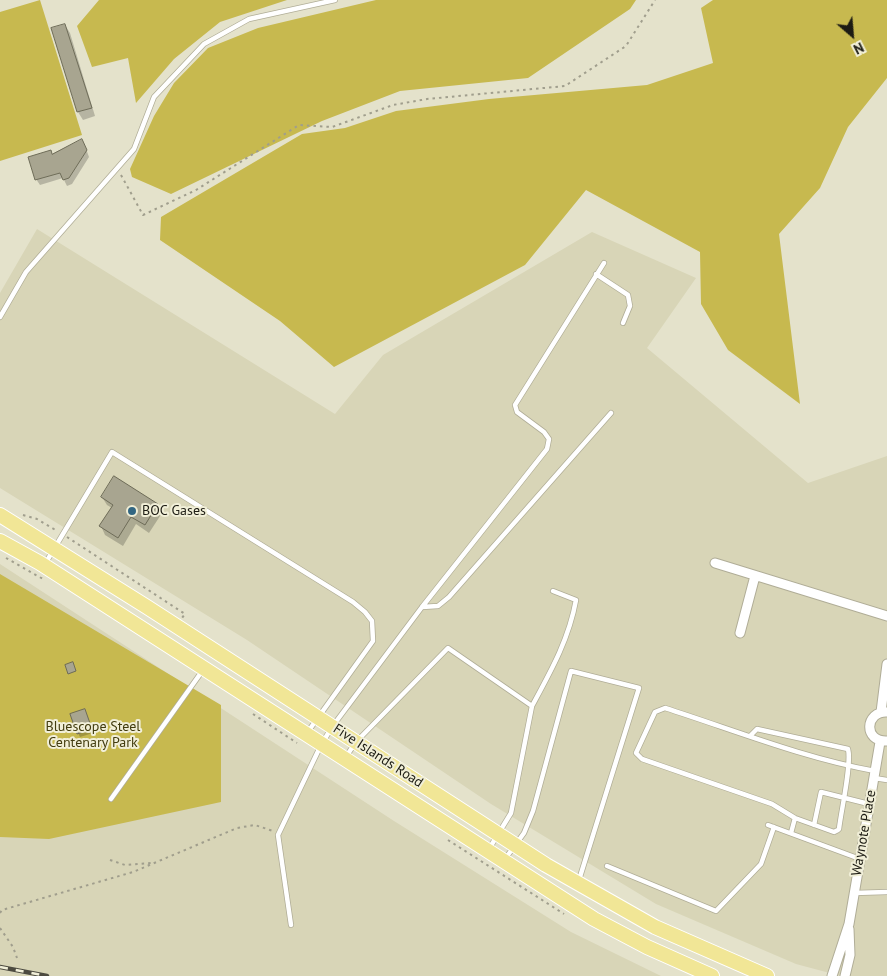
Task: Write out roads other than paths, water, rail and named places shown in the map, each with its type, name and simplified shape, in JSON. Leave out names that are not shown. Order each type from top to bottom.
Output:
[{"type":"main road","name":"Five Islands Road","points":[[0,515],[56,548],[498,835],[578,884],[655,927],[767,976]]},
{"type":"main road","name":"Five Islands Road","points":[[0,541],[44,566],[594,920],[647,947],[712,976]]},
{"type":"street","points":[[715,564],[887,616]]},
{"type":"street","points":[[740,633],[755,576]]},
{"type":"street","name":"Waynote Place","points":[[832,976],[849,924],[874,774],[883,741],[872,737],[869,727],[872,717],[884,712],[887,664]]},
{"type":"street","name":"Waynote Place","points":[[845,976],[850,955],[849,924]]},
{"type":"lane","points":[[0,317],[26,272],[134,149],[154,97],[204,44],[248,19],[335,0]]},
{"type":"lane","points":[[291,925],[278,835],[321,745],[332,727],[422,607],[547,449],[548,439],[544,432],[517,412],[515,405],[604,263]]},
{"type":"lane","points":[[596,274],[628,296],[630,306],[623,323]]},
{"type":"lane","points":[[422,607],[438,606],[449,597],[611,413]]},
{"type":"lane","points":[[44,566],[112,452],[353,602],[372,621],[373,641],[305,735]]},
{"type":"lane","points":[[486,852],[511,813],[532,706],[555,665],[572,623],[576,600],[554,591]]},
{"type":"lane","points":[[344,760],[356,742],[448,648],[532,706]]},
{"type":"lane","points":[[110,799],[204,669]]},
{"type":"lane","points":[[503,862],[524,833],[533,811],[571,671],[639,688],[578,884]]},
{"type":"lane","points":[[750,736],[757,729],[845,748],[849,752],[847,766],[843,797],[838,830],[834,832],[795,818],[780,807],[642,759],[636,753],[640,741],[660,709],[665,708],[750,736],[847,766],[874,774],[887,780]]},
{"type":"lane","points":[[814,825],[821,792],[869,804]]},
{"type":"lane","points":[[791,833],[795,818]]},
{"type":"lane","points":[[768,825],[860,859]]},
{"type":"lane","points":[[607,866],[716,911],[761,864],[774,827]]},
{"type":"lane","points":[[854,893],[887,892]]},
{"type":"railway","points":[[0,967],[47,976]]},
{"type":"place","name":"BOC Gases","points":[[132,511]]},
{"type":"park label","name":"Bluescope Steel Centenary Park","points":[[93,736]]}]
